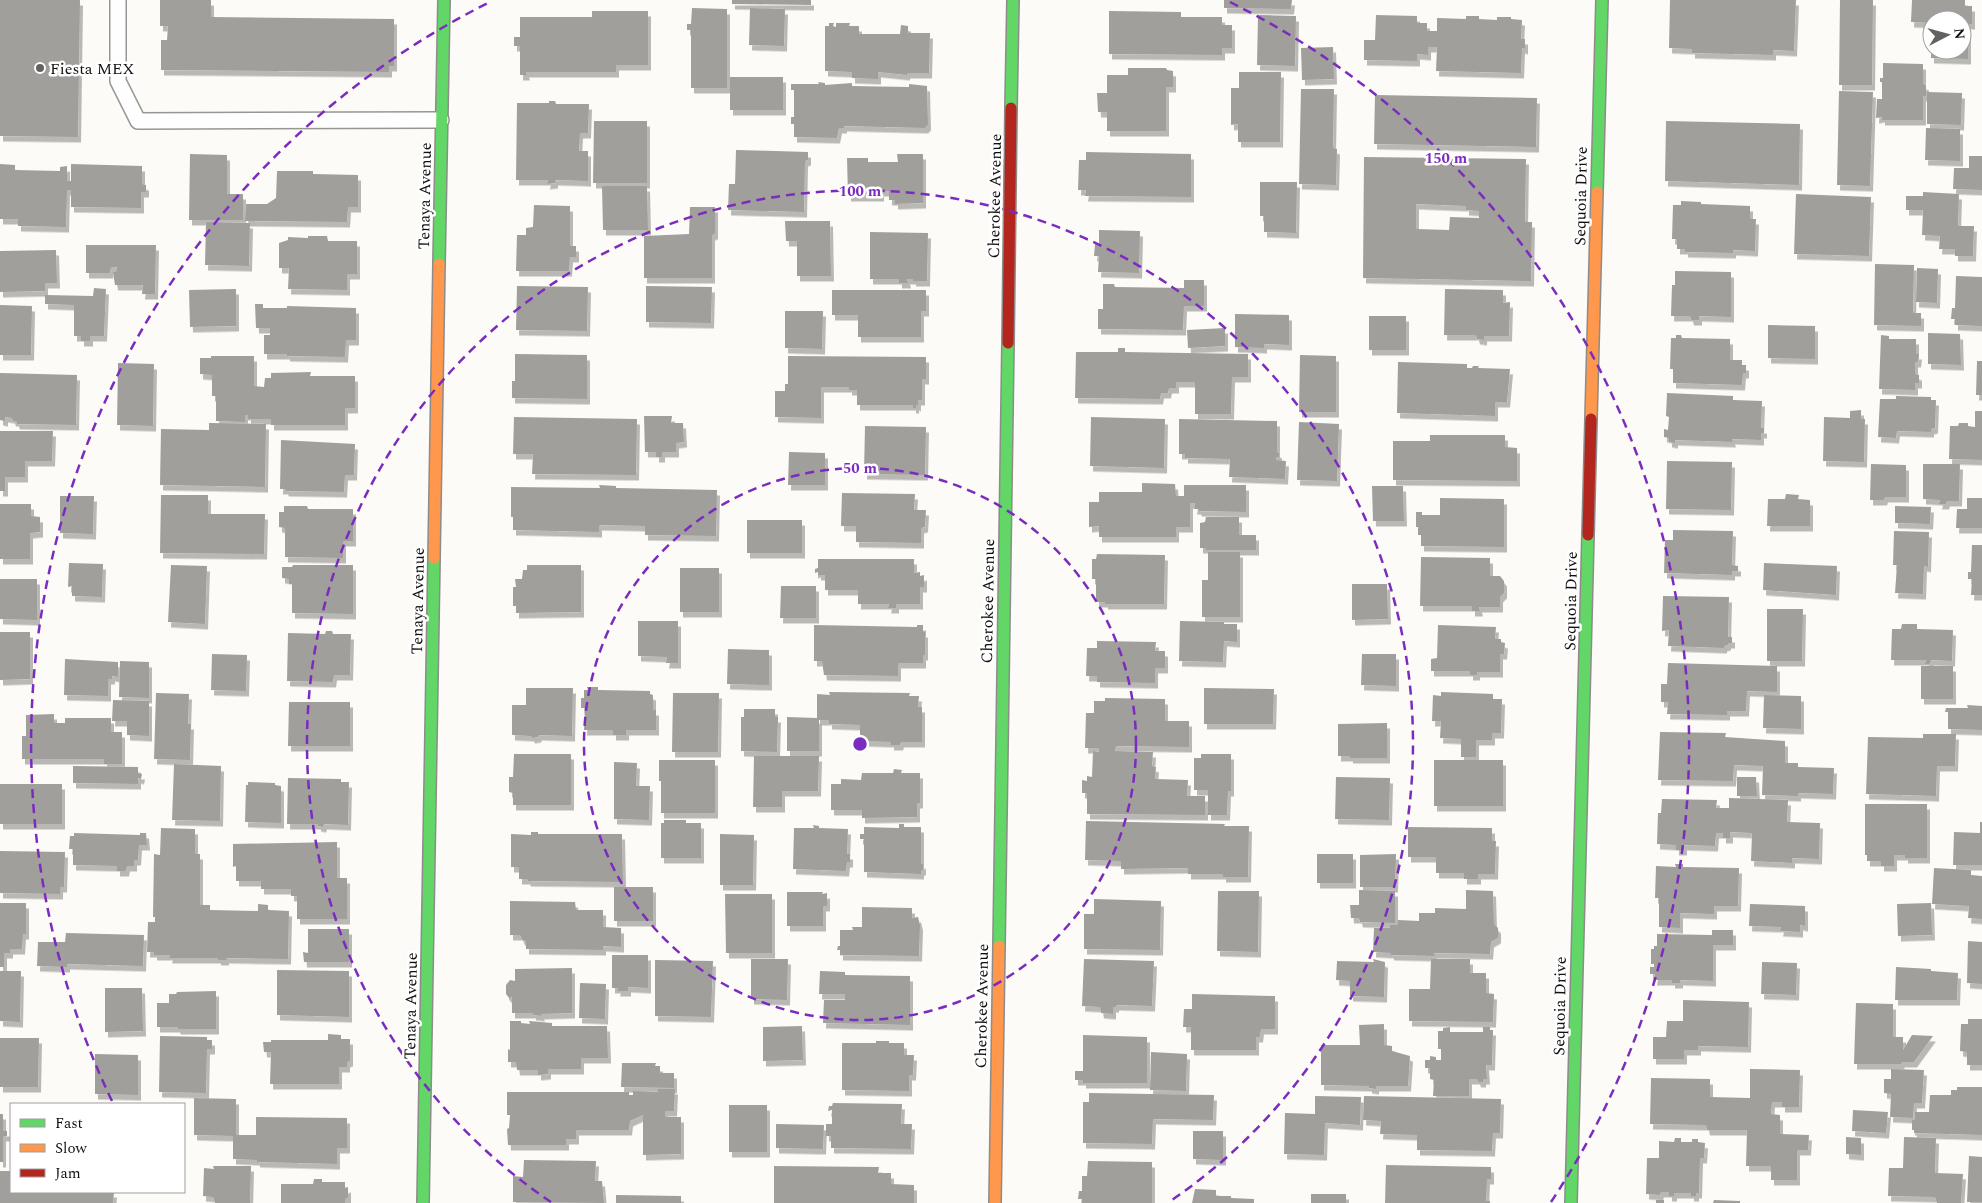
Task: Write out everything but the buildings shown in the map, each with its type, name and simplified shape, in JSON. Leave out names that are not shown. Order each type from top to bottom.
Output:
[{"type":"street","name":"Tenaya Avenue","points":[[423,1203],[444,0]]},
{"type":"street","name":"Cherokee Avenue","points":[[995,1203],[1013,0]]},
{"type":"street","name":"Sequoia Drive","points":[[1571,1203],[1602,0]]},
{"type":"lane","points":[[118,0],[118,81],[138,121],[441,120]]},
{"type":"traffic: fast","points":[[439,264],[444,0]]},
{"type":"traffic: fast","points":[[1011,108],[1013,0]]},
{"type":"traffic: fast","points":[[1597,192],[1602,0]]},
{"type":"traffic: fast","points":[[999,946],[1008,343]]},
{"type":"traffic: fast","points":[[1571,1203],[1588,535]]},
{"type":"traffic: fast","points":[[423,1203],[434,558]]},
{"type":"traffic: slow","points":[[1591,419],[1597,192]]},
{"type":"traffic: slow","points":[[434,558],[439,264]]},
{"type":"traffic: slow","points":[[995,1203],[999,946]]},
{"type":"traffic: jam","points":[[1008,343],[1011,108]]},
{"type":"traffic: jam","points":[[1588,535],[1591,419]]},
{"type":"place","name":"Fiesta MEX","points":[[40,68]]}]
